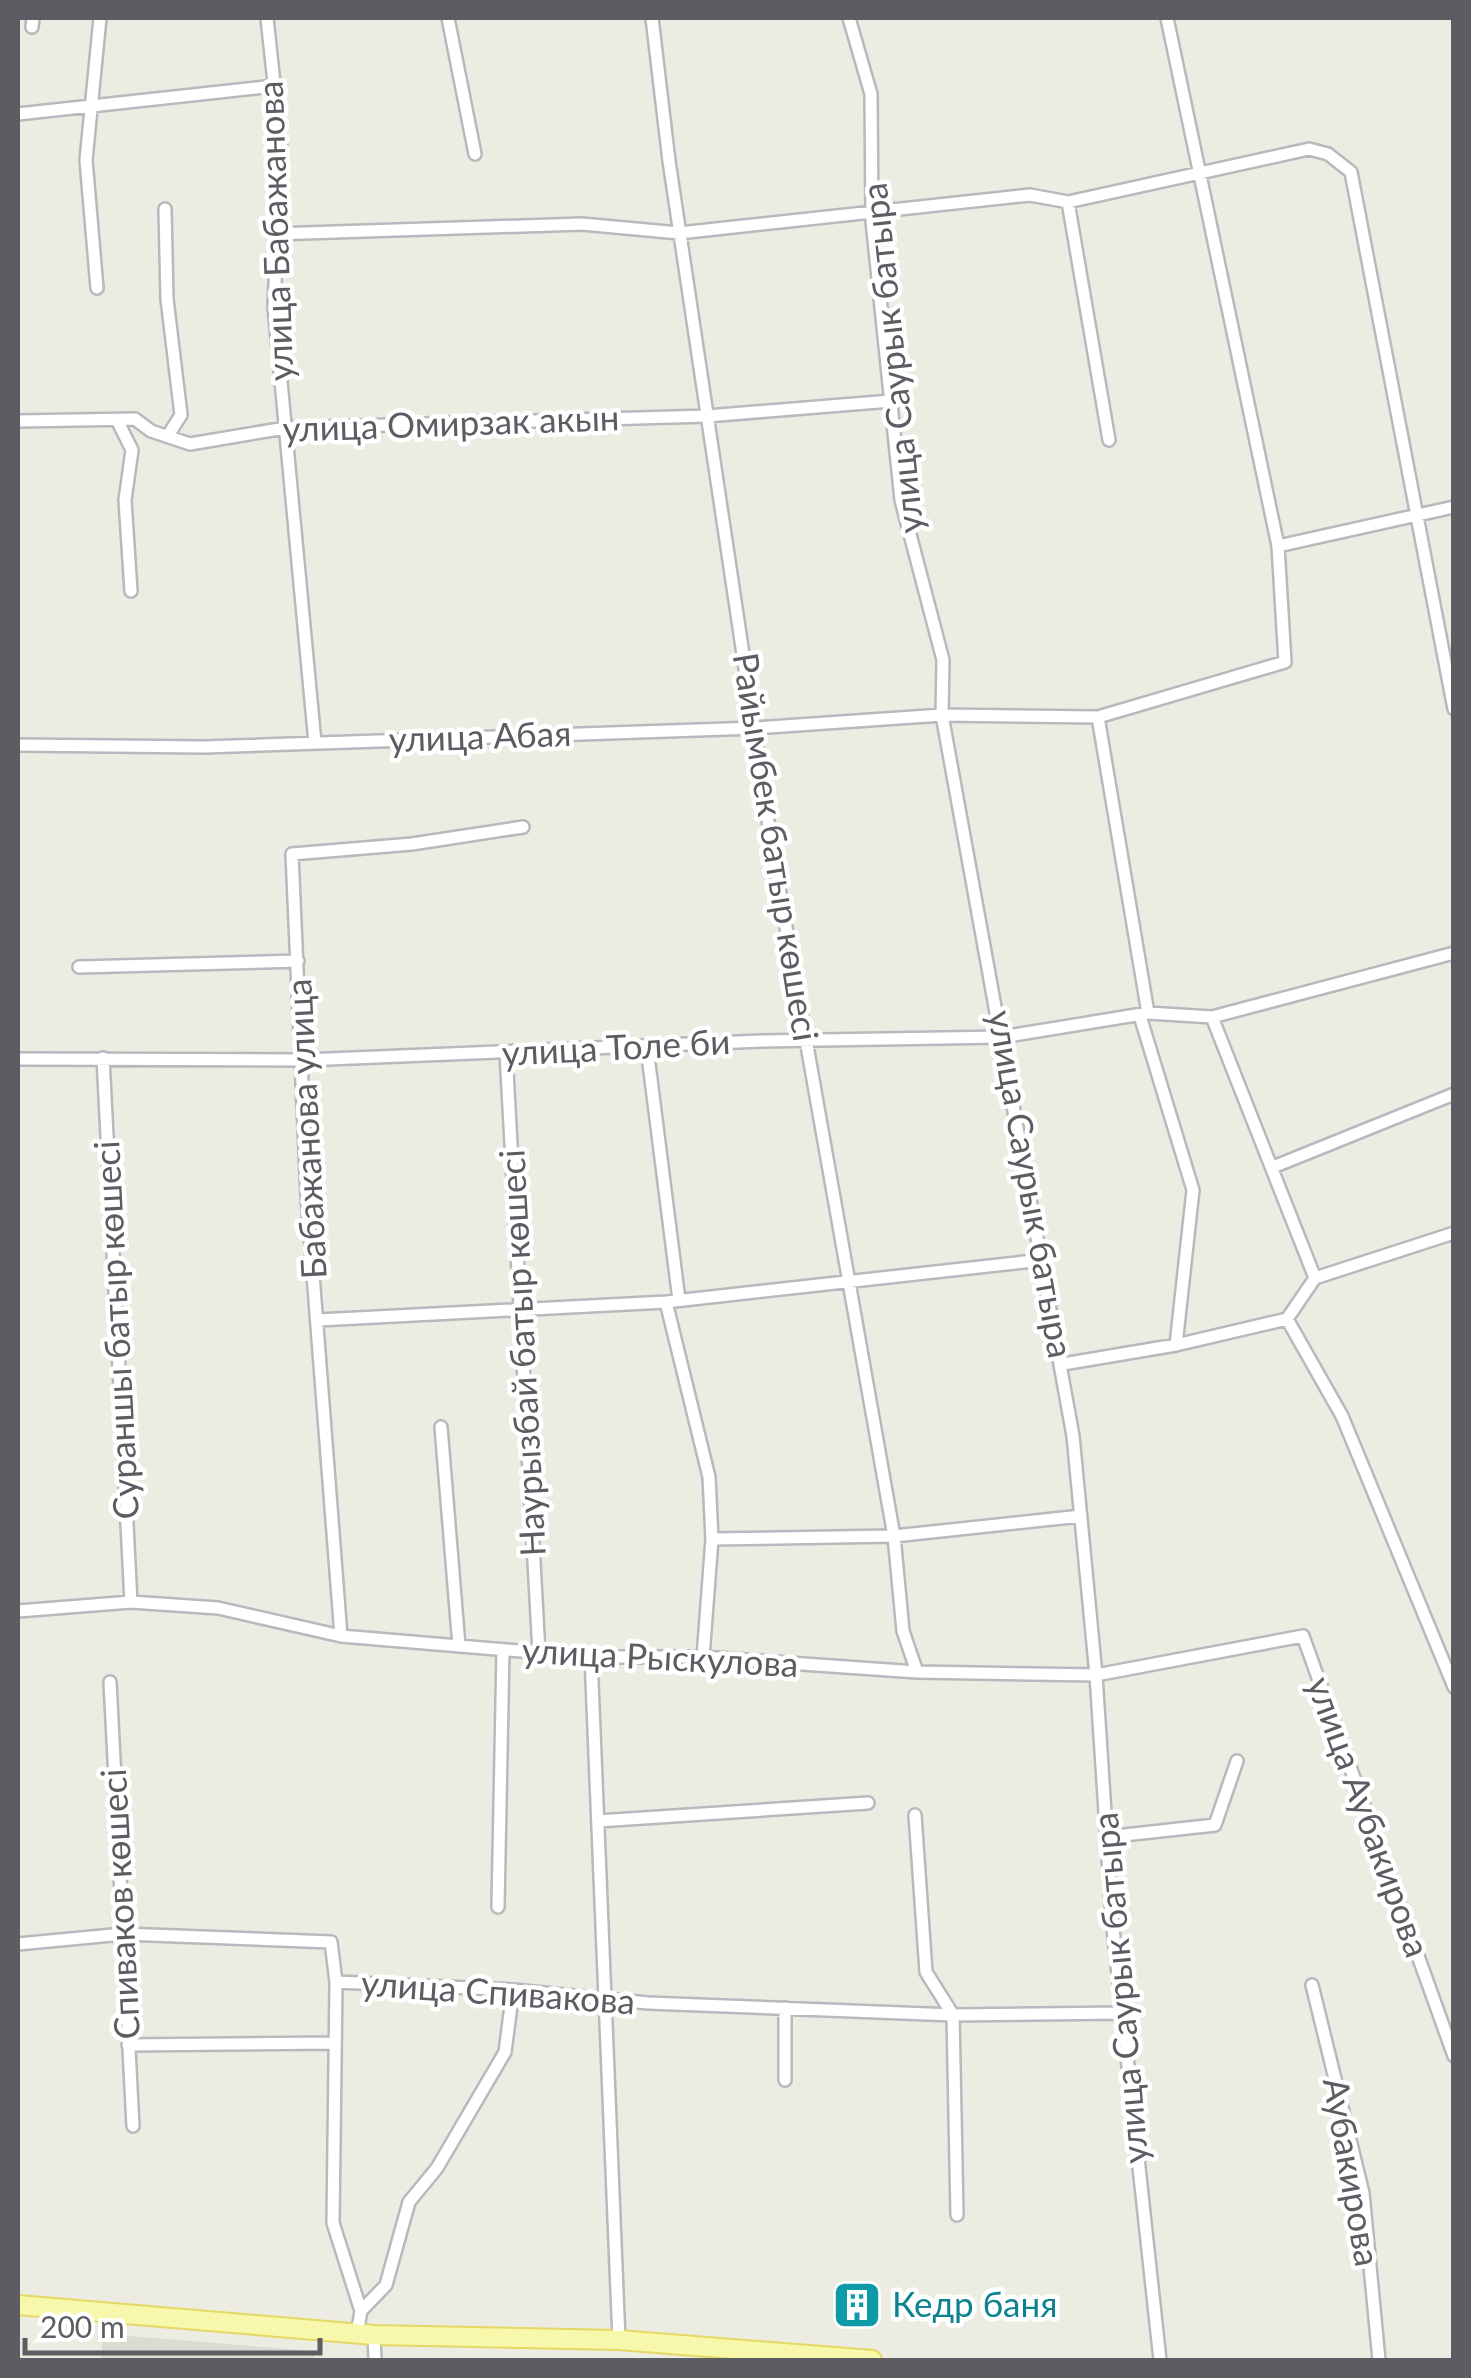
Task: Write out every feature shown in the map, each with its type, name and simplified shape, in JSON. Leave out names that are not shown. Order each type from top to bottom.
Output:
[{"type":"main road","points":[[18,2304],[366,2335],[618,2340],[750,2355],[872,2360]]},
{"type":"street","points":[[96,288],[86,160],[100,18]]},
{"type":"street","name":"улица Бабажанова","points":[[267,18],[281,148],[274,234],[274,307],[315,743]]},
{"type":"street","points":[[448,18],[475,154]]},
{"type":"street","name":"Райымбек батыр көшесі","points":[[652,18],[707,416],[805,1041],[894,1536],[903,1631],[917,1672]]},
{"type":"street","name":"улица Саурык батыра","points":[[850,18],[870,94],[872,213],[901,500],[943,660],[942,715],[1063,1364],[1096,1675],[1122,2013],[1160,2360]]},
{"type":"street","points":[[1167,18],[1278,546],[1454,507]]},
{"type":"street","points":[[18,114],[274,86]]},
{"type":"street","points":[[274,234],[582,224],[680,233],[1030,195],[1068,202],[1309,149],[1328,154],[1350,172],[1454,708]]},
{"type":"street","points":[[1068,202],[1108,440]]},
{"type":"street","points":[[165,209],[167,300],[182,415],[169,434]]},
{"type":"street","name":"улица Омирзак акын","points":[[18,421],[136,420],[151,431],[190,444],[284,428],[707,416],[891,401]]},
{"type":"street","points":[[117,420],[132,450],[125,500],[131,591]]},
{"type":"street","name":"улица Абая","points":[[18,745],[204,748],[756,728],[942,715],[1098,717],[1285,662],[1278,546]]},
{"type":"street","points":[[1098,717],[1144,1014],[1194,1190],[1176,1345]]},
{"type":"street","name":"Бабажанова улица","points":[[341,1636],[308,1197],[292,854],[412,844],[523,826]]},
{"type":"street","name":"улица Толе би","points":[[18,1058],[304,1060],[1002,1037],[1144,1014],[1212,1017],[1454,953]]},
{"type":"street","points":[[79,967],[298,961]]},
{"type":"street","points":[[1212,1017],[1315,1278]]},
{"type":"street","points":[[647,1048],[673,1301],[709,1477],[712,1539],[703,1657]]},
{"type":"street","name":"Наурызбай батыр көшесі","points":[[506,1053],[539,1653]]},
{"type":"street","name":"Сураншы батыр көшесі","points":[[103,1058],[131,1602]]},
{"type":"street","points":[[1273,1167],[1454,1094]]},
{"type":"street","points":[[1063,1364],[1176,1345],[1287,1319],[1315,1278],[1454,1233]]},
{"type":"street","points":[[318,1320],[673,1301],[1042,1260]]},
{"type":"street","points":[[1287,1319],[1342,1416],[1454,1687]]},
{"type":"street","points":[[442,1427],[459,1646]]},
{"type":"street","points":[[712,1539],[894,1536],[1081,1516]]},
{"type":"street","name":"улица Рыскулова","points":[[18,1611],[131,1602],[218,1608],[341,1636],[591,1658],[703,1657],[917,1672],[1096,1675],[1303,1636]]},
{"type":"street","name":"улица Аубакирова","points":[[1303,1636],[1454,2056]]},
{"type":"street","points":[[498,1907],[503,1650]]},
{"type":"street","points":[[591,1658],[618,2340]]},
{"type":"street","name":"Спиваков көшесі","points":[[110,1682],[133,2126]]},
{"type":"street","points":[[1106,1838],[1215,1825],[1237,1761]]},
{"type":"street","points":[[598,1821],[868,1803]]},
{"type":"street","points":[[915,1816],[926,1972],[954,2015],[957,2215]]},
{"type":"street","name":"улица Спивакова","points":[[18,1944],[122,1934],[331,1942],[336,1982],[954,2015],[1122,2013]]},
{"type":"street","points":[[336,1982],[332,2223],[375,2360]]},
{"type":"street","name":"Аубакирова","points":[[1312,1985],[1363,2193],[1379,2360]]},
{"type":"street","points":[[361,2311],[386,2285],[409,2202],[438,2168],[506,2052],[513,1990]]},
{"type":"street","points":[[785,2080],[786,2008]]},
{"type":"street","points":[[128,2045],[334,2044]]},
{"type":"shaded area","points":[[103,2334],[314,2351],[314,2360],[101,2360]]},
{"type":"place","name":"Кедр баня","points":[[857,2305]]}]
